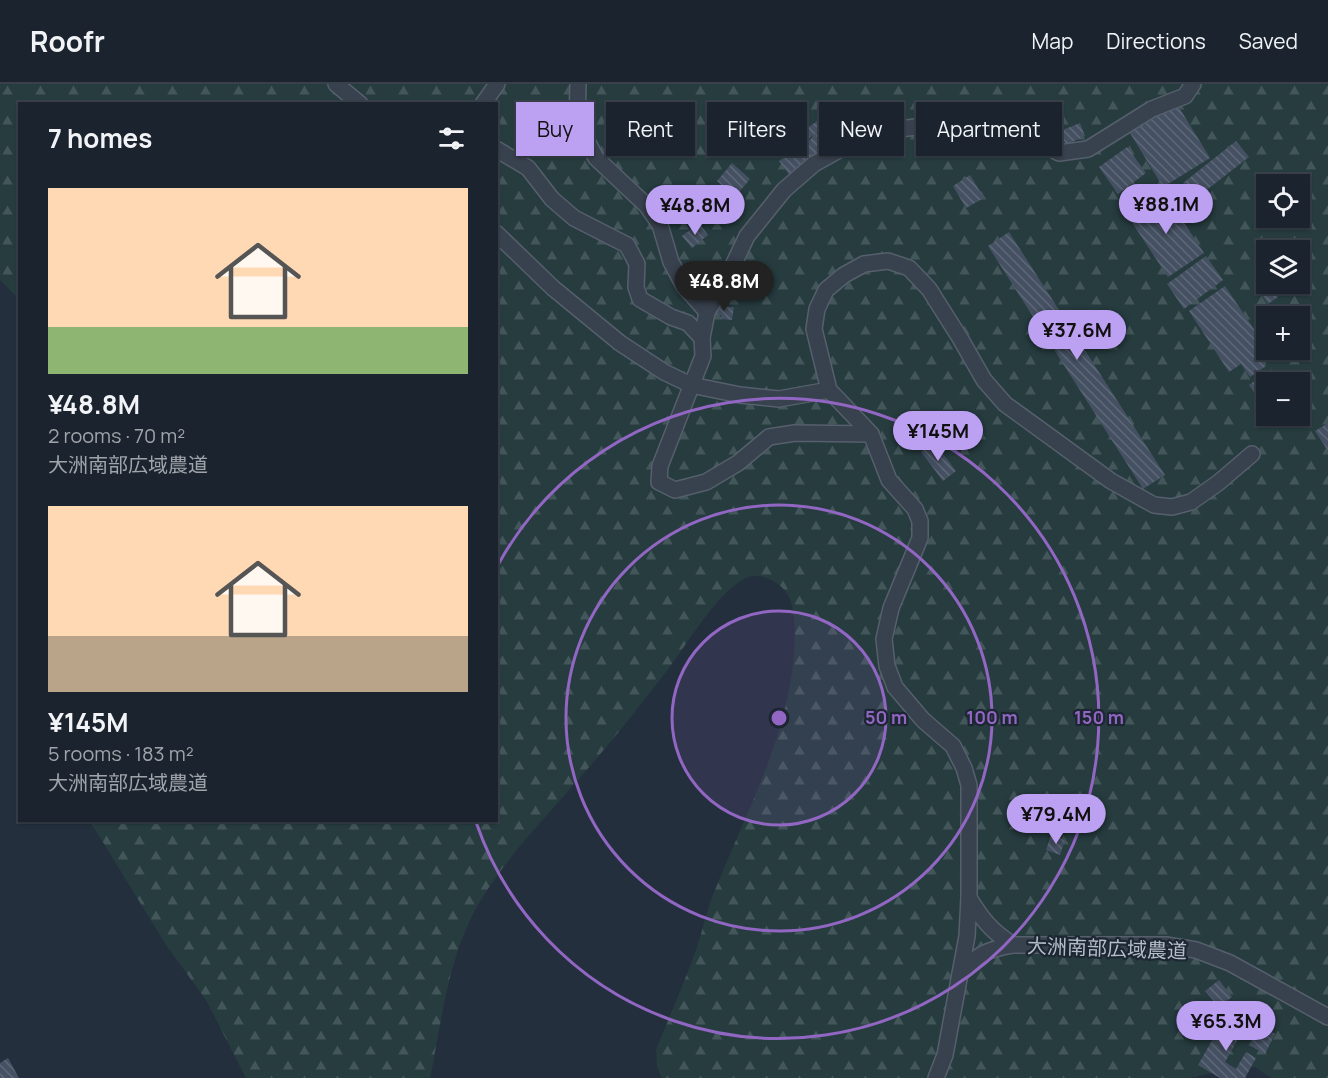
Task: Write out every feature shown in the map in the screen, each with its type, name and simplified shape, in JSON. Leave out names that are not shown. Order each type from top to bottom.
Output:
[{"type":"street","points":[[336,84],[358,102]]},
{"type":"street","points":[[484,102],[497,84]]},
{"type":"street","points":[[578,84],[577,122],[596,158],[648,206],[660,225],[671,262],[684,286],[707,312]]},
{"type":"street","points":[[871,434],[795,433],[769,437],[738,463],[706,482],[675,490],[659,482],[660,466],[703,356],[702,338],[707,312],[725,282],[747,236],[784,190],[814,164],[850,144],[885,131],[978,120],[998,120],[1059,153],[1088,149],[1152,109],[1185,96],[1193,84]]},
{"type":"street","points":[[498,150],[528,168],[552,199],[574,218],[627,245],[637,264],[636,287],[640,299],[671,316],[688,322],[702,338]]},
{"type":"street","points":[[498,235],[553,288],[620,343],[664,372],[691,385],[740,395],[779,399],[829,390]]},
{"type":"street","points":[[936,1078],[945,1055],[967,936],[969,785],[964,768],[953,746],[923,720],[895,687],[887,666],[884,639],[891,608],[920,538],[920,521],[915,509],[889,480],[871,434],[829,390],[814,329],[817,309],[826,290],[844,274],[864,264],[888,261],[909,268],[929,289],[984,381],[1005,404],[1111,481],[1154,505],[1172,507],[1191,502],[1252,454]]},
{"type":"street","name":"大洲南部広域農道","points":[[969,898],[983,920],[996,934],[1013,945]]},
{"type":"street","name":"大洲南部広域農道","points":[[958,976],[974,958],[990,949],[1013,945],[1166,945],[1196,950],[1230,963],[1328,1017]]},
{"type":"green space","points":[[0,84],[1328,84],[1328,1078],[1271,1078],[1255,1067],[1225,1070],[1189,1078],[662,1078],[657,1067],[656,1050],[691,963],[712,897],[775,744],[790,684],[795,639],[794,617],[789,597],[776,583],[764,577],[752,576],[734,585],[712,609],[630,717],[519,848],[481,899],[463,937],[450,976],[430,1078],[246,1078],[206,1000],[166,945],[91,822],[498,822],[498,102],[18,102],[18,298],[0,280]]},
{"type":"building","points":[[1177,104],[1210,158],[1163,187],[1130,133]]},
{"type":"building","points":[[819,120],[819,131],[807,140],[807,128]]},
{"type":"building","points":[[1080,123],[1085,136],[1066,145],[1062,130]]},
{"type":"building","points":[[819,133],[819,156],[791,177],[779,161],[786,156],[807,156],[807,142]]},
{"type":"building","points":[[1236,141],[1249,157],[1195,199],[1183,183]]},
{"type":"building","points":[[1127,147],[1146,173],[1118,194],[1099,167]]},
{"type":"building","points":[[732,163],[750,179],[735,197],[717,181]]},
{"type":"building","points":[[970,175],[984,198],[966,208],[953,186]]},
{"type":"building","points":[[1165,194],[1204,253],[1168,277],[1129,218]]},
{"type":"building","points":[[699,223],[708,235],[692,248],[682,236]]},
{"type":"building","points":[[1009,232],[1165,475],[1143,489],[988,246]]},
{"type":"building","points":[[1206,256],[1223,280],[1184,309],[1167,284]]},
{"type":"building","points":[[1225,286],[1256,332],[1256,360],[1262,360],[1266,366],[1250,377],[1241,364],[1229,372],[1189,311]]},
{"type":"building","points":[[1261,294],[1276,294],[1278,297],[1268,304]]},
{"type":"building","points":[[713,306],[734,307],[732,320],[721,319],[721,315],[713,314]]},
{"type":"building","points":[[1256,380],[1256,395],[1249,385]]},
{"type":"building","points":[[1328,423],[1328,451],[1315,431]]},
{"type":"building","points":[[934,442],[956,471],[943,481],[921,452]]},
{"type":"building","points":[[1051,835],[1065,840],[1060,855],[1046,850]]},
{"type":"building","points":[[1219,980],[1232,997],[1219,1007],[1205,991]]},
{"type":"building","points":[[1227,1014],[1246,1025],[1225,1062],[1236,1069],[1246,1052],[1256,1058],[1245,1078],[1220,1078],[1198,1065]]},
{"type":"building","points":[[1259,1026],[1275,1034],[1265,1054],[1249,1045]]},
{"type":"building","points":[[8,1058],[19,1078],[0,1078],[0,1063]]}]
